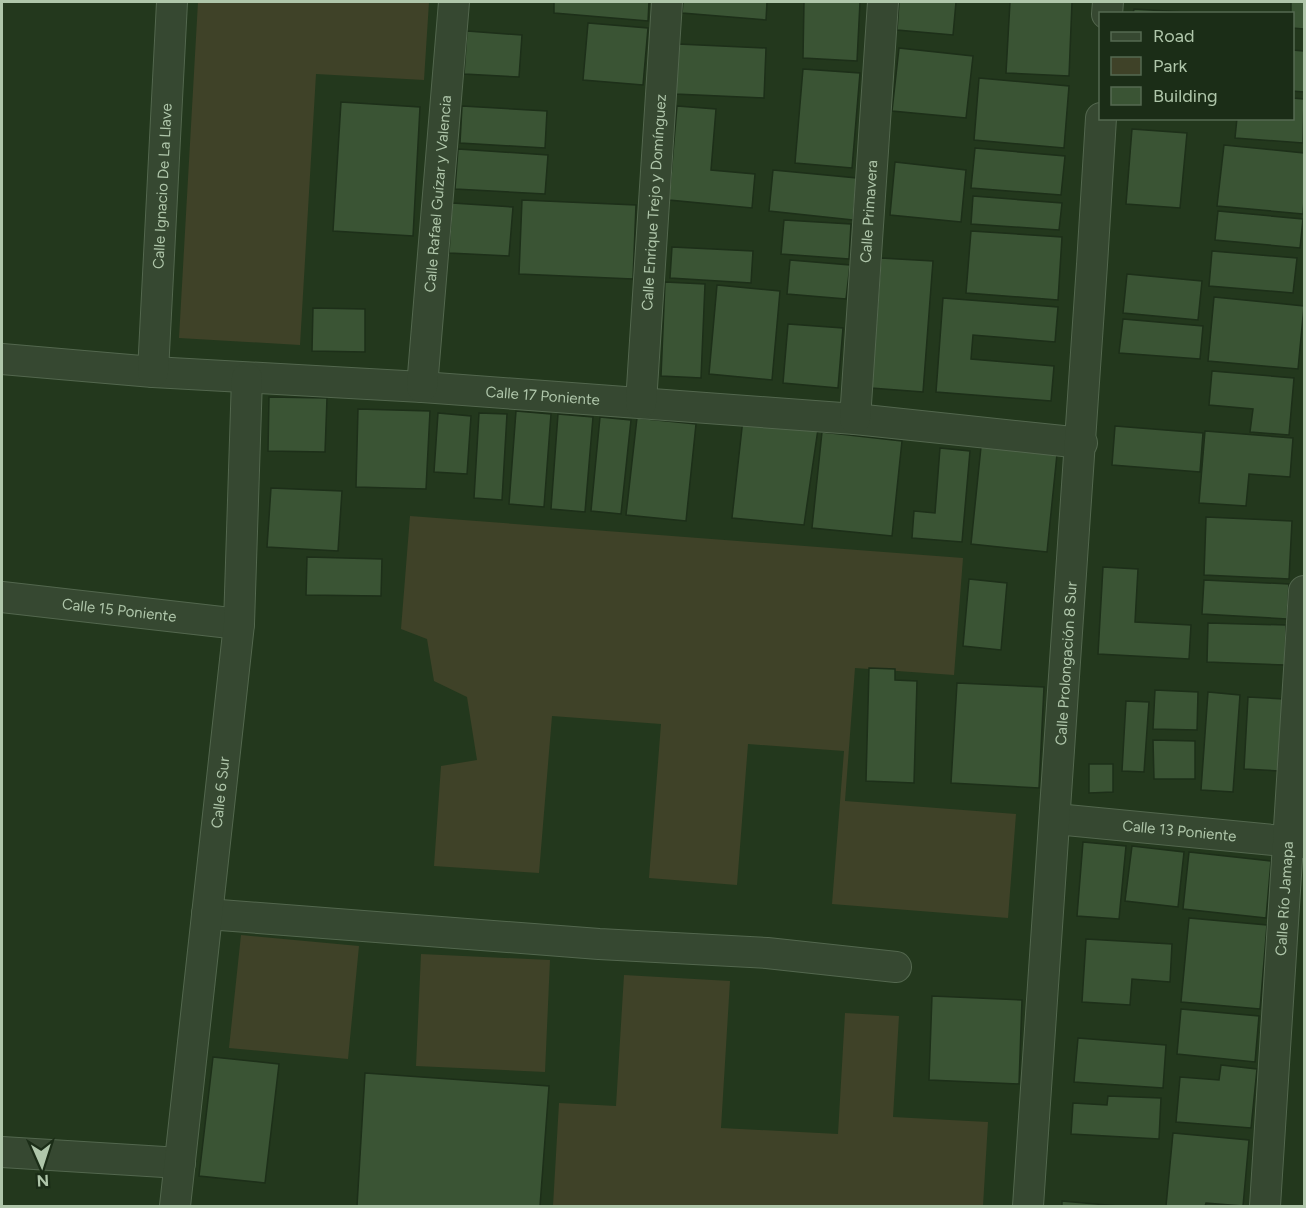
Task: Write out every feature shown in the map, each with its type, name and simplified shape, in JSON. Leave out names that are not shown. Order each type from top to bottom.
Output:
[{"type":"street","name":"Calle Ignacio De La Llave","points":[[153,372],[172,2]]},
{"type":"street","name":"Calle Rafael Guízar y Valencia","points":[[422,387],[454,2]]},
{"type":"street","name":"Calle Enrique Trejo y Domínguez","points":[[642,403],[667,2]]},
{"type":"street","name":"Calle Primavera","points":[[855,419],[883,2]]},
{"type":"street","name":"Calle Prolongación 8 Sur","points":[[1028,1206],[1082,443],[1101,120]]},
{"type":"street","name":"Calle 17 Poniente","points":[[2,359],[153,372],[422,387],[855,419],[1082,443]]},
{"type":"street","name":"Calle 6 Sur","points":[[175,1206],[239,624],[247,378]]},
{"type":"street","name":"Calle Río Jamapa","points":[[1265,1206],[1297,842],[1305,591]]},
{"type":"street","name":"Calle 15 Poniente","points":[[2,597],[239,624]]},
{"type":"street","name":"Calle 13 Poniente","points":[[1056,819],[1297,842]]},
{"type":"street","points":[[207,914],[599,944],[767,953],[896,967]]},
{"type":"street","points":[[2,1152],[180,1163]]},
{"type":"green space","points":[[198,2],[429,2],[424,80],[316,74],[300,345],[179,338]]},
{"type":"green space","points":[[410,516],[963,558],[954,675],[855,668],[845,801],[1016,814],[1008,918],[832,904],[844,751],[748,744],[737,885],[649,878],[661,724],[552,716],[539,873],[434,866],[441,766],[477,760],[467,697],[434,681],[427,639],[401,629]]},
{"type":"green space","points":[[241,935],[359,946],[348,1059],[229,1048]]},
{"type":"green space","points":[[421,954],[550,960],[545,1072],[416,1066]]},
{"type":"green space","points":[[624,975],[730,981],[721,1128],[838,1134],[845,1013],[899,1016],[893,1117],[988,1122],[983,1206],[553,1206],[559,1103],[616,1106]]},
{"type":"building","points":[[554,2],[649,2],[648,21],[554,13]]},
{"type":"building","points":[[683,2],[767,2],[766,20],[682,13]]},
{"type":"building","points":[[804,2],[860,2],[857,61],[803,58]]},
{"type":"building","points":[[899,2],[956,2],[953,35],[897,30]]},
{"type":"building","points":[[1010,2],[1072,2],[1069,76],[1006,73]]},
{"type":"building","points":[[1291,2],[1304,2],[1304,29],[1294,28],[1294,12],[1291,12]]},
{"type":"building","points":[[1134,9],[1183,12],[1133,12]]},
{"type":"building","points":[[588,23],[648,28],[643,85],[583,80]]},
{"type":"building","points":[[467,31],[522,35],[519,77],[464,74]]},
{"type":"building","points":[[678,44],[766,48],[764,98],[675,94]]},
{"type":"building","points":[[899,48],[973,56],[966,118],[892,111]]},
{"type":"building","points":[[1294,50],[1304,51],[1304,92],[1294,91]]},
{"type":"building","points":[[803,69],[860,73],[852,168],[795,163]]},
{"type":"building","points":[[979,78],[1069,86],[1064,148],[974,140]]},
{"type":"building","points":[[1294,98],[1304,99],[1303,143],[1235,138],[1237,120],[1294,120]]},
{"type":"building","points":[[341,102],[420,107],[413,236],[333,231]]},
{"type":"building","points":[[462,106],[547,111],[545,148],[460,143]]},
{"type":"building","points":[[677,106],[716,109],[711,170],[755,174],[752,208],[669,200]]},
{"type":"building","points":[[1132,129],[1187,133],[1180,208],[1126,204]]},
{"type":"building","points":[[1224,145],[1304,153],[1303,214],[1217,206]]},
{"type":"building","points":[[975,148],[1065,156],[1061,195],[971,188]]},
{"type":"building","points":[[458,149],[548,155],[545,194],[455,189]]},
{"type":"building","points":[[895,162],[966,170],[961,222],[890,215]]},
{"type":"building","points":[[773,170],[857,178],[853,220],[769,211]]},
{"type":"building","points":[[973,196],[1062,203],[1059,230],[971,224]]},
{"type":"building","points":[[522,200],[636,205],[633,279],[519,274]]},
{"type":"building","points":[[452,203],[513,207],[509,256],[449,253]]},
{"type":"building","points":[[1218,211],[1303,219],[1300,248],[1215,240]]},
{"type":"building","points":[[784,220],[851,224],[849,259],[781,254]]},
{"type":"building","points":[[971,231],[1062,237],[1058,300],[966,293]]},
{"type":"building","points":[[672,247],[753,251],[751,283],[670,278]]},
{"type":"building","points":[[1212,251],[1297,258],[1293,293],[1209,286]]},
{"type":"building","points":[[881,258],[933,261],[923,392],[871,388]]},
{"type":"building","points":[[790,260],[850,265],[846,299],[787,294]]},
{"type":"building","points":[[1127,274],[1202,281],[1198,320],[1123,313]]},
{"type":"building","points":[[665,282],[705,284],[701,378],[661,376]]},
{"type":"building","points":[[717,285],[780,291],[772,380],[709,374]]},
{"type":"building","points":[[1214,297],[1304,306],[1298,369],[1208,361]]},
{"type":"building","points":[[943,298],[1058,307],[1055,342],[973,335],[971,359],[1054,366],[1051,401],[936,392]]},
{"type":"building","points":[[313,308],[365,309],[365,352],[312,351]]},
{"type":"building","points":[[1123,319],[1203,326],[1200,359],[1119,353]]},
{"type":"building","points":[[788,324],[843,328],[838,388],[783,383]]},
{"type":"building","points":[[1212,371],[1294,378],[1289,435],[1250,432],[1253,409],[1209,405]]},
{"type":"building","points":[[269,397],[327,398],[325,452],[268,451]]},
{"type":"building","points":[[358,409],[430,411],[426,489],[356,487]]},
{"type":"building","points":[[516,411],[551,414],[544,507],[509,504]]},
{"type":"building","points":[[438,413],[471,416],[467,474],[434,472]]},
{"type":"building","points":[[479,413],[507,414],[502,500],[474,498]]},
{"type":"building","points":[[558,414],[593,417],[585,512],[551,509]]},
{"type":"building","points":[[600,417],[631,420],[621,514],[591,511]]},
{"type":"building","points":[[637,418],[696,424],[686,521],[626,515]]},
{"type":"building","points":[[743,419],[818,429],[804,525],[732,518]]},
{"type":"building","points":[[1115,426],[1203,433],[1200,472],[1112,465]]},
{"type":"building","points":[[1205,431],[1293,438],[1290,477],[1249,474],[1246,506],[1199,503]]},
{"type":"building","points":[[822,432],[902,441],[892,536],[812,528]]},
{"type":"building","points":[[981,447],[1057,454],[1047,552],[971,544]]},
{"type":"building","points":[[940,448],[970,451],[962,542],[912,538],[914,511],[935,513]]},
{"type":"building","points":[[271,488],[342,491],[338,551],[267,547]]},
{"type":"building","points":[[1206,517],[1292,521],[1289,579],[1204,575]]},
{"type":"building","points":[[307,557],[382,559],[381,596],[306,595]]},
{"type":"building","points":[[1103,567],[1138,569],[1135,622],[1191,625],[1189,659],[1098,654]]},
{"type":"building","points":[[969,579],[1007,583],[1001,650],[963,646]]},
{"type":"building","points":[[1204,580],[1289,584],[1287,619],[1202,614]]},
{"type":"building","points":[[1208,623],[1286,625],[1285,665],[1207,662]]},
{"type":"building","points":[[869,668],[895,669],[895,680],[917,681],[914,783],[866,781]]},
{"type":"building","points":[[957,683],[1044,687],[1039,788],[951,783]]},
{"type":"building","points":[[1155,690],[1198,692],[1197,730],[1153,729]]},
{"type":"building","points":[[1208,692],[1240,695],[1233,792],[1201,790]]},
{"type":"building","points":[[1248,697],[1284,699],[1280,771],[1244,769]]},
{"type":"building","points":[[1126,701],[1149,702],[1144,772],[1122,771]]},
{"type":"building","points":[[1153,740],[1195,741],[1195,779],[1154,779]]},
{"type":"building","points":[[1089,764],[1113,764],[1113,792],[1089,793]]},
{"type":"building","points":[[1083,842],[1126,846],[1119,919],[1077,916]]},
{"type":"building","points":[[1132,846],[1184,852],[1178,907],[1125,901]]},
{"type":"building","points":[[1189,852],[1271,861],[1266,918],[1183,909]]},
{"type":"building","points":[[1189,918],[1267,925],[1260,1009],[1181,1002]]},
{"type":"building","points":[[1086,939],[1172,944],[1170,982],[1132,979],[1130,1005],[1082,1002]]},
{"type":"building","points":[[932,996],[1022,1000],[1019,1084],[929,1080]]},
{"type":"building","points":[[1181,1009],[1259,1016],[1255,1062],[1177,1054]]},
{"type":"building","points":[[1078,1038],[1166,1045],[1163,1088],[1074,1082]]},
{"type":"building","points":[[213,1057],[279,1064],[265,1183],[199,1176]]},
{"type":"building","points":[[1221,1065],[1257,1069],[1251,1128],[1176,1122],[1180,1077],[1219,1080]]},
{"type":"building","points":[[365,1073],[549,1086],[540,1206],[357,1206]]},
{"type":"building","points":[[1108,1096],[1161,1098],[1159,1139],[1071,1134],[1073,1103],[1107,1105]]},
{"type":"building","points":[[1173,1133],[1249,1140],[1243,1206],[1206,1203],[1205,1206],[1166,1206]]},
{"type":"building","points":[[1062,1201],[1118,1206],[1062,1206]]}]
